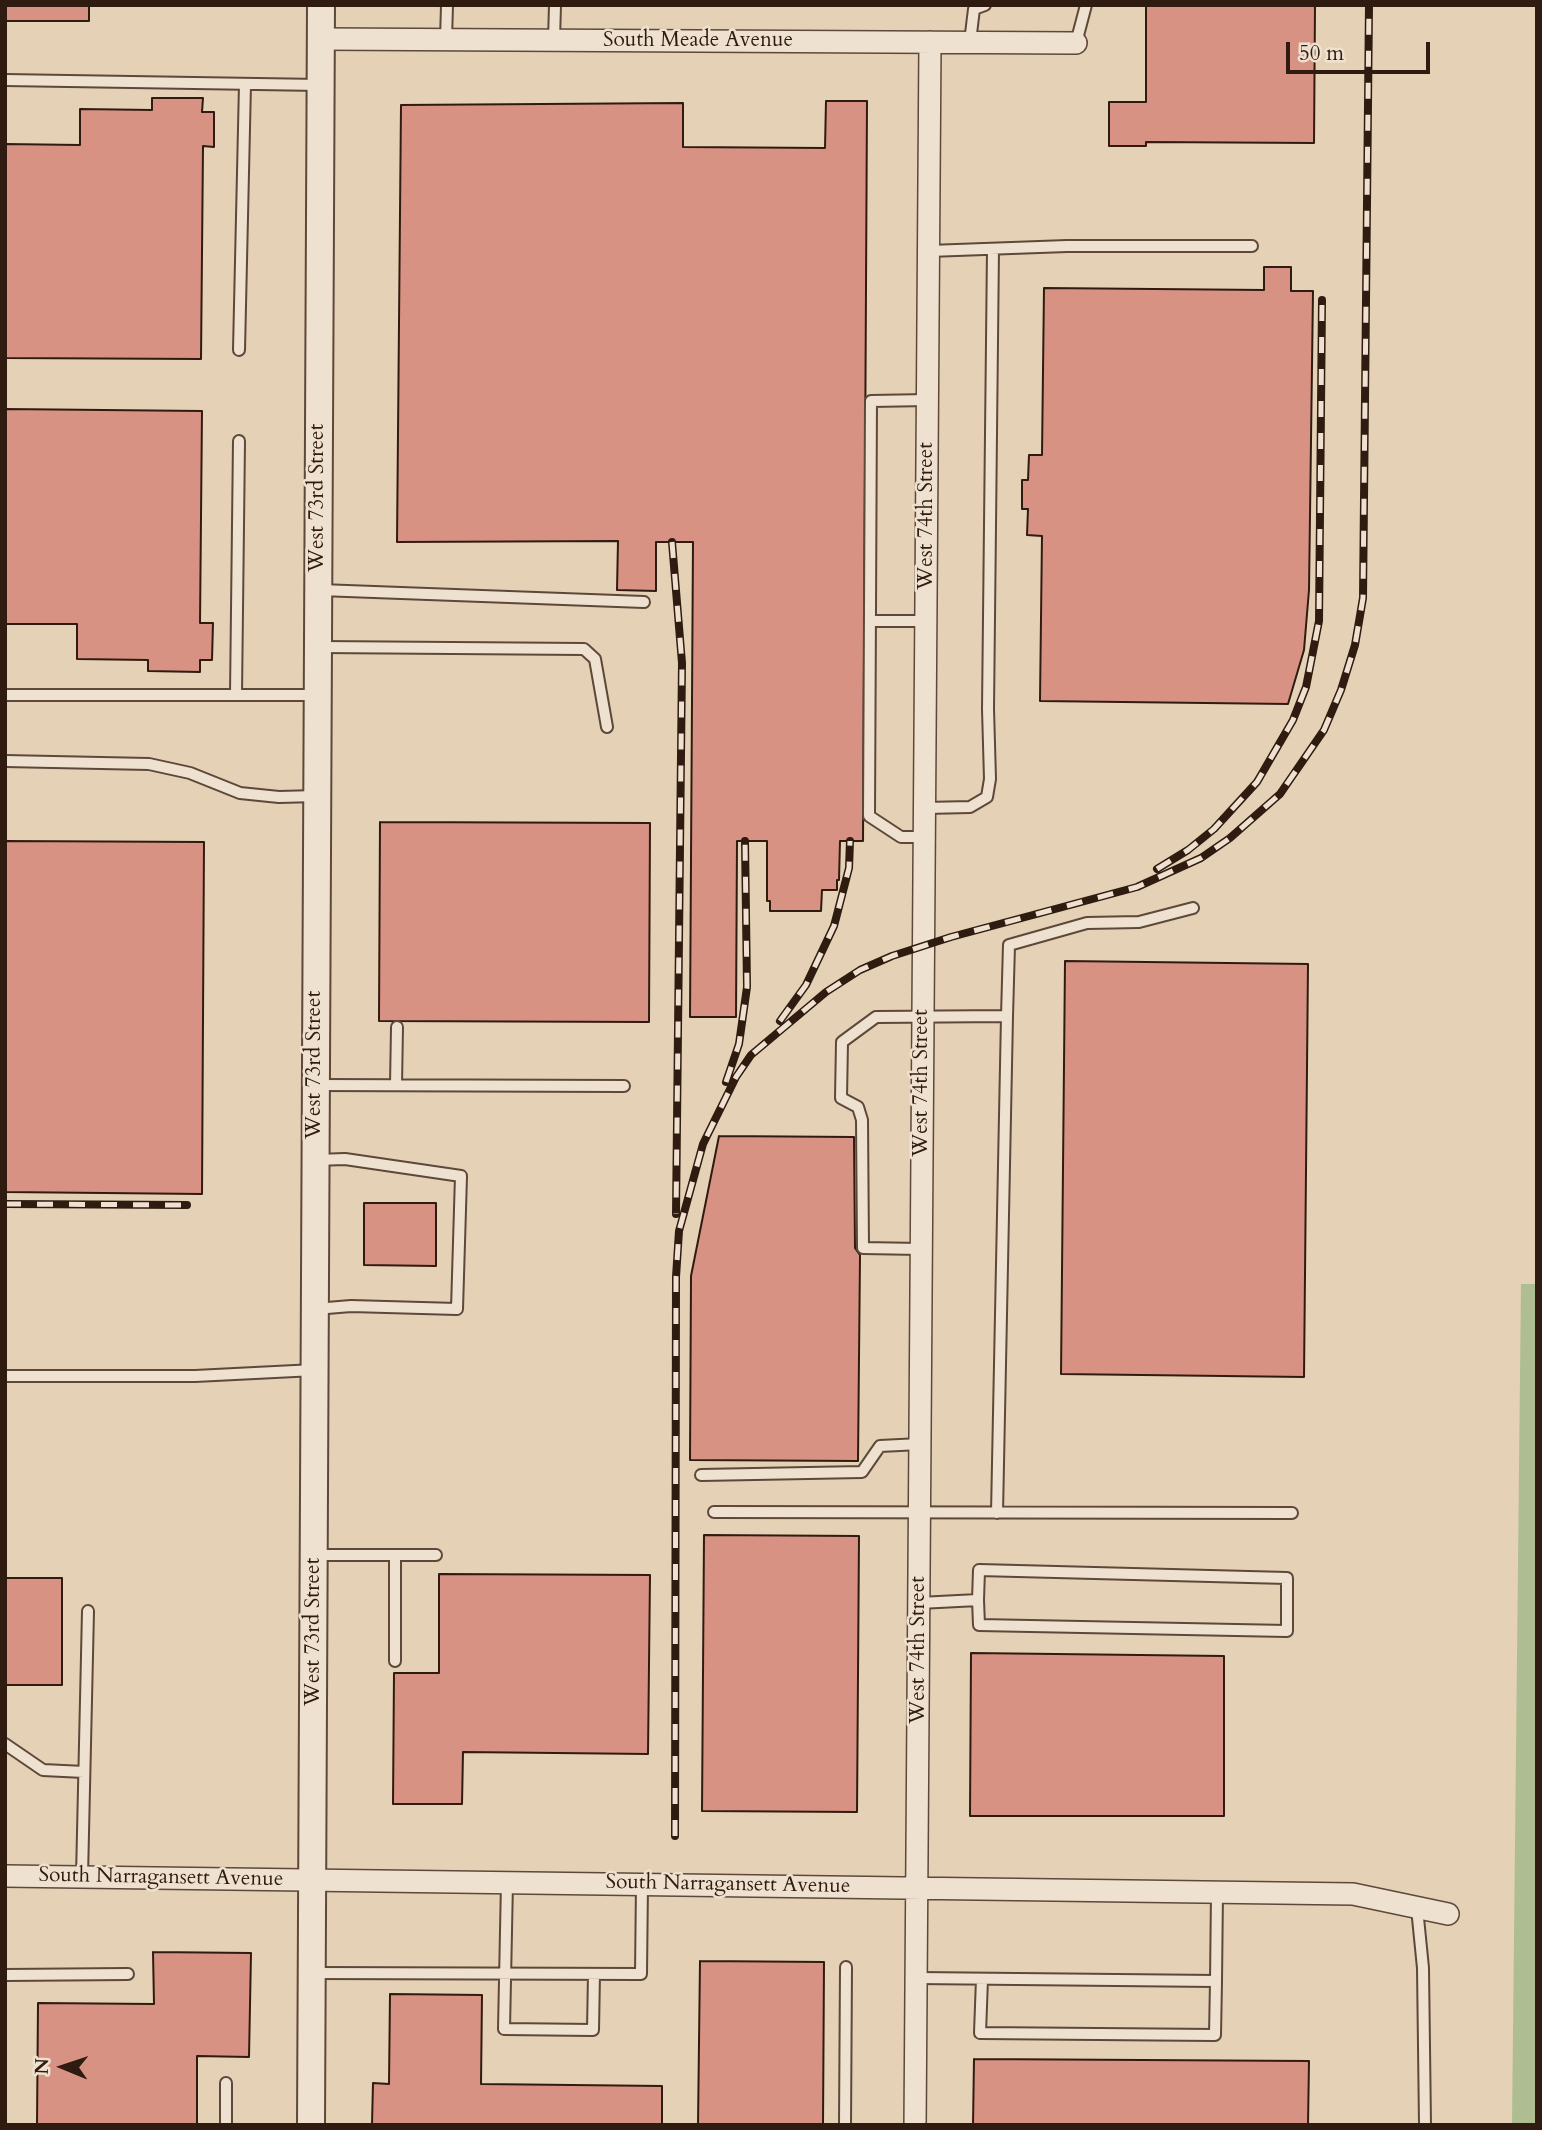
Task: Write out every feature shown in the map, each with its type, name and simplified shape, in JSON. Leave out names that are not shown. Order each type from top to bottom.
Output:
[{"type":"street","name":"West 73rd Street","points":[[311,2125],[321,5]]},
{"type":"street","name":"South Meade Avenue","points":[[320,39],[1076,43]]},
{"type":"street","name":"West 74th Street","points":[[915,2125],[930,42]]},
{"type":"street","name":"South Narragansett Avenue","points":[[5,1876],[1353,1894],[1448,1914]]},
{"type":"lane","points":[[446,40],[447,5]]},
{"type":"lane","points":[[554,40],[555,5]]},
{"type":"lane","points":[[970,42],[974,9],[985,5]]},
{"type":"lane","points":[[1076,43],[1086,5]]},
{"type":"lane","points":[[5,80],[320,85]]},
{"type":"lane","points":[[239,351],[245,84]]},
{"type":"lane","points":[[929,251],[1252,246]]},
{"type":"lane","points":[[925,808],[970,807],[987,797],[990,779],[988,709],[993,249]]},
{"type":"lane","points":[[925,837],[901,837],[869,816],[871,401],[928,400]]},
{"type":"lane","points":[[236,694],[239,441]]},
{"type":"lane","points":[[317,590],[644,602]]},
{"type":"lane","points":[[870,621],[926,621]]},
{"type":"lane","points":[[317,647],[584,649],[595,659],[607,727]]},
{"type":"lane","points":[[5,695],[316,695]]},
{"type":"lane","points":[[5,761],[149,764],[190,774],[240,793],[279,797],[316,796]]},
{"type":"lane","points":[[996,1513],[1009,945],[1087,923],[1139,922],[1193,908]]},
{"type":"lane","points":[[921,1249],[863,1248],[862,1120],[858,1107],[841,1098],[842,1042],[876,1017],[1007,1016]]},
{"type":"lane","points":[[396,1086],[397,1027]]},
{"type":"lane","points":[[315,1085],[624,1086]]},
{"type":"lane","points":[[315,1160],[345,1158],[461,1176],[457,1309],[351,1306],[315,1309]]},
{"type":"lane","points":[[5,1376],[195,1376],[315,1370]]},
{"type":"lane","points":[[701,1475],[862,1472],[880,1446],[920,1444]]},
{"type":"lane","points":[[714,1512],[1292,1513]]},
{"type":"lane","points":[[314,1555],[436,1555]]},
{"type":"lane","points":[[395,1555],[395,1661]]},
{"type":"lane","points":[[979,1570],[1287,1578],[1287,1631],[979,1625],[978,1600],[979,1570]]},
{"type":"lane","points":[[919,1603],[978,1600]]},
{"type":"lane","points":[[82,1877],[88,1611]]},
{"type":"lane","points":[[5,1744],[43,1770],[84,1772]]},
{"type":"lane","points":[[506,1882],[504,2029],[593,2030],[594,1974]]},
{"type":"lane","points":[[313,1973],[641,1974],[642,1884]]},
{"type":"lane","points":[[982,1979],[980,2033],[1215,2035],[1217,1892]]},
{"type":"lane","points":[[1417,1908],[1423,1968],[1425,2125]]},
{"type":"lane","points":[[845,2125],[846,1967]]},
{"type":"lane","points":[[5,1975],[128,1974]]},
{"type":"lane","points":[[917,1978],[1216,1981]]},
{"type":"lane","points":[[226,2083],[226,2125]]},
{"type":"green space","points":[[1521,1284],[1537,1284],[1537,2125],[1512,2125]]},
{"type":"building","points":[[5,5],[89,5],[89,21],[5,21]]},
{"type":"building","points":[[1146,5],[1315,5],[1314,143],[1146,142],[1146,146],[1109,146],[1109,102],[1146,102]]},
{"type":"building","points":[[152,98],[203,98],[202,112],[214,112],[214,147],[203,146],[201,359],[5,358],[5,144],[80,145],[80,109],[152,110]]},
{"type":"building","points":[[826,101],[867,101],[863,841],[840,841],[837,890],[822,890],[821,911],[770,911],[770,901],[767,901],[767,841],[737,841],[736,1017],[690,1017],[693,542],[656,542],[656,591],[617,590],[618,541],[397,542],[401,105],[683,103],[683,147],[825,148]]},
{"type":"building","points":[[1264,267],[1291,267],[1291,291],[1313,291],[1309,590],[1304,650],[1288,704],[1040,701],[1042,536],[1027,535],[1028,509],[1022,509],[1022,480],[1028,480],[1029,455],[1042,455],[1044,288],[1264,290]]},
{"type":"building","points":[[5,409],[202,411],[200,623],[213,623],[212,660],[200,660],[200,672],[148,671],[148,660],[77,659],[77,624],[5,624]]},
{"type":"building","points":[[380,822],[650,823],[649,1022],[379,1021]]},
{"type":"building","points":[[5,841],[204,842],[202,1194],[5,1192]]},
{"type":"building","points":[[1065,961],[1308,964],[1304,1377],[1061,1374]]},
{"type":"building","points":[[719,1136],[854,1137],[855,1248],[860,1255],[858,1461],[690,1460],[691,1276]]},
{"type":"building","points":[[364,1203],[436,1203],[436,1266],[364,1265]]},
{"type":"building","points":[[704,1535],[859,1536],[857,1812],[702,1811]]},
{"type":"building","points":[[439,1574],[650,1575],[648,1754],[463,1752],[462,1804],[393,1804],[394,1673],[439,1673]]},
{"type":"building","points":[[5,1578],[62,1578],[62,1685],[5,1685]]},
{"type":"building","points":[[971,1653],[1224,1656],[1224,1816],[970,1816]]},
{"type":"building","points":[[153,1952],[251,1953],[249,2057],[197,2056],[197,2125],[37,2125],[38,2003],[154,2004]]},
{"type":"building","points":[[700,1961],[824,1962],[823,2125],[698,2125]]},
{"type":"building","points":[[390,1994],[482,1995],[481,2084],[662,2086],[662,2125],[372,2125],[373,2083],[389,2084]]},
{"type":"building","points":[[974,2059],[1309,2061],[1308,2125],[973,2125]]},
{"type":"railway","points":[[675,1836],[676,1277],[679,1231],[703,1144],[736,1077],[751,1055],[826,992],[860,970],[892,956],[951,937],[1137,887],[1201,858],[1230,838],[1280,794],[1324,730],[1341,690],[1355,645],[1363,598],[1369,5]]},
{"type":"railway","points":[[1157,869],[1188,850],[1214,829],[1257,782],[1293,720],[1306,687],[1319,621],[1322,300]]},
{"type":"railway","points":[[672,542],[682,663],[676,1214]]},
{"type":"railway","points":[[726,1082],[739,1044],[747,987],[745,841]]},
{"type":"railway","points":[[780,1021],[806,985],[834,926],[849,868],[850,841]]},
{"type":"railway","points":[[5,1204],[187,1205]]}]
